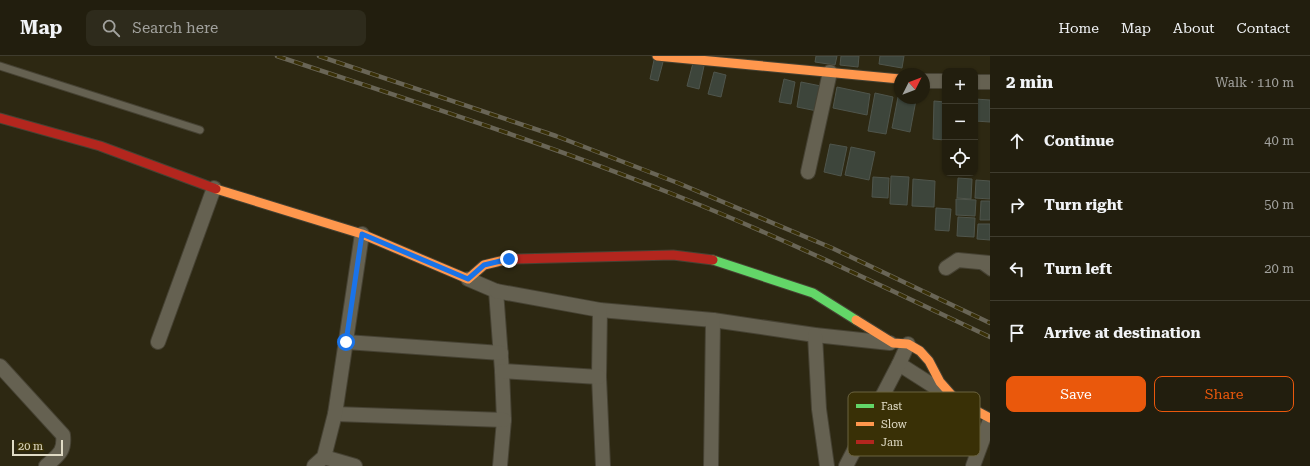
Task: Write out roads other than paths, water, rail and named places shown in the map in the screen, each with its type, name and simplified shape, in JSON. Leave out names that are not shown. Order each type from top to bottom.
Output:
[{"type":"street","points":[[657,56],[894,78]]},
{"type":"street","points":[[808,172],[830,72]]},
{"type":"street","points":[[930,81],[942,81]]},
{"type":"street","points":[[978,82],[990,82]]},
{"type":"street","points":[[0,118],[100,146],[214,188],[362,234],[496,291],[600,310],[713,320],[815,335],[908,344],[920,351],[929,361],[940,382],[949,392]]},
{"type":"street","points":[[158,342],[214,188]]},
{"type":"street","points":[[355,466],[319,461],[335,414],[362,234]]},
{"type":"street","points":[[468,279],[484,265],[509,259],[673,254],[709,258],[813,292],[893,343]]},
{"type":"street","points":[[946,268],[958,260],[990,263]]},
{"type":"street","points":[[496,291],[504,420],[500,466]]},
{"type":"street","points":[[600,310],[599,377],[603,466]]},
{"type":"street","points":[[710,466],[713,320]]},
{"type":"street","points":[[815,335],[819,409],[827,466]]},
{"type":"street","points":[[346,342],[501,353]]},
{"type":"street","points":[[885,392],[900,364],[908,344]]},
{"type":"street","points":[[900,364],[944,392]]},
{"type":"street","points":[[0,366],[63,435],[64,444],[60,453],[46,466]]},
{"type":"street","points":[[502,371],[599,377]]},
{"type":"street","points":[[980,413],[990,419],[980,447]]},
{"type":"street","points":[[335,414],[504,420]]},
{"type":"street","points":[[846,466],[851,456]]},
{"type":"street","points":[[973,466],[977,456]]},
{"type":"lane","points":[[0,66],[200,130]]},
{"type":"lane","points":[[975,261],[990,272]]},
{"type":"railway","points":[[277,56],[426,105],[573,156],[711,209],[791,244],[990,337]]},
{"type":"railway","points":[[319,56],[556,136],[678,183],[832,248],[990,323]]}]
